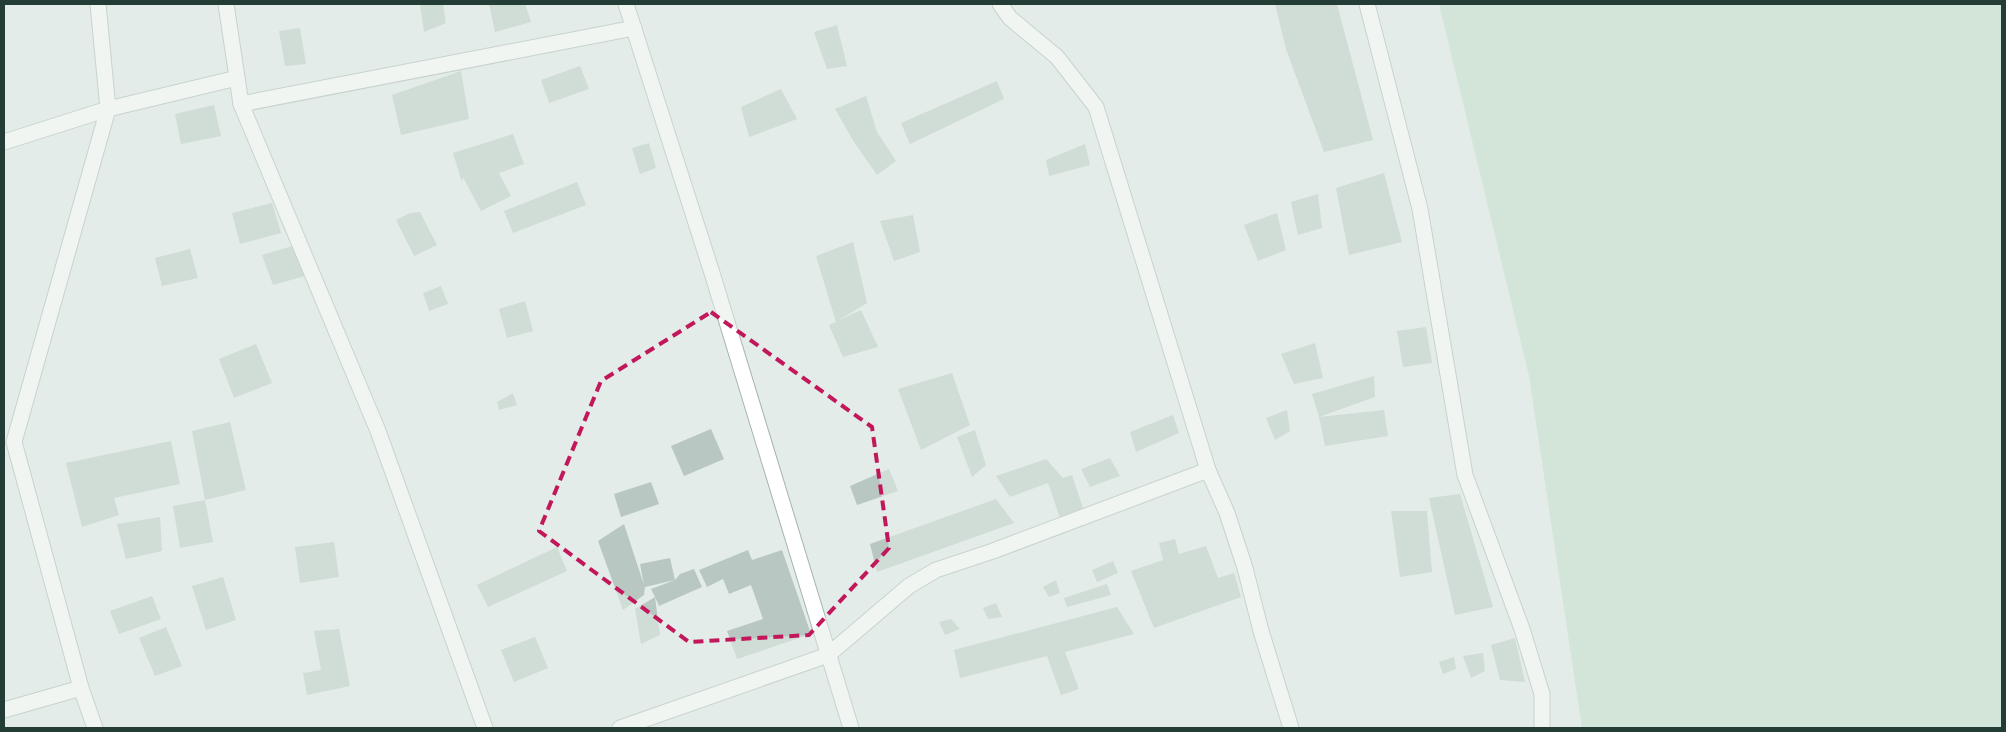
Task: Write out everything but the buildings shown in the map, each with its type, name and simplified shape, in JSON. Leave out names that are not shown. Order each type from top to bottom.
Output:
[{"type":"street","points":[[95,728],[82,688],[14,442],[108,109],[98,4]]},
{"type":"street","points":[[226,4],[241,104],[378,431],[485,728]]},
{"type":"street","points":[[626,4],[712,273],[851,728]]},
{"type":"street","points":[[1000,4],[1010,18],[1057,57],[1096,107],[1208,470],[1227,513],[1242,559],[1261,631],[1291,728]]},
{"type":"street","points":[[1367,4],[1420,209],[1465,475],[1522,629],[1542,694],[1542,728]]},
{"type":"street","points":[[241,104],[634,28]]},
{"type":"street","points":[[4,142],[108,109],[237,78]]},
{"type":"street","points":[[620,728],[828,655],[909,586],[936,570],[993,551],[1208,470]]},
{"type":"street","points":[[4,710],[82,688]]},
{"type":"highlighted area","points":[[711,312],[872,427],[889,548],[809,635],[689,642],[539,531],[601,381]]},
{"type":"green space","points":[[1439,4],[2002,4],[2002,728],[1582,728],[1529,376]]}]
